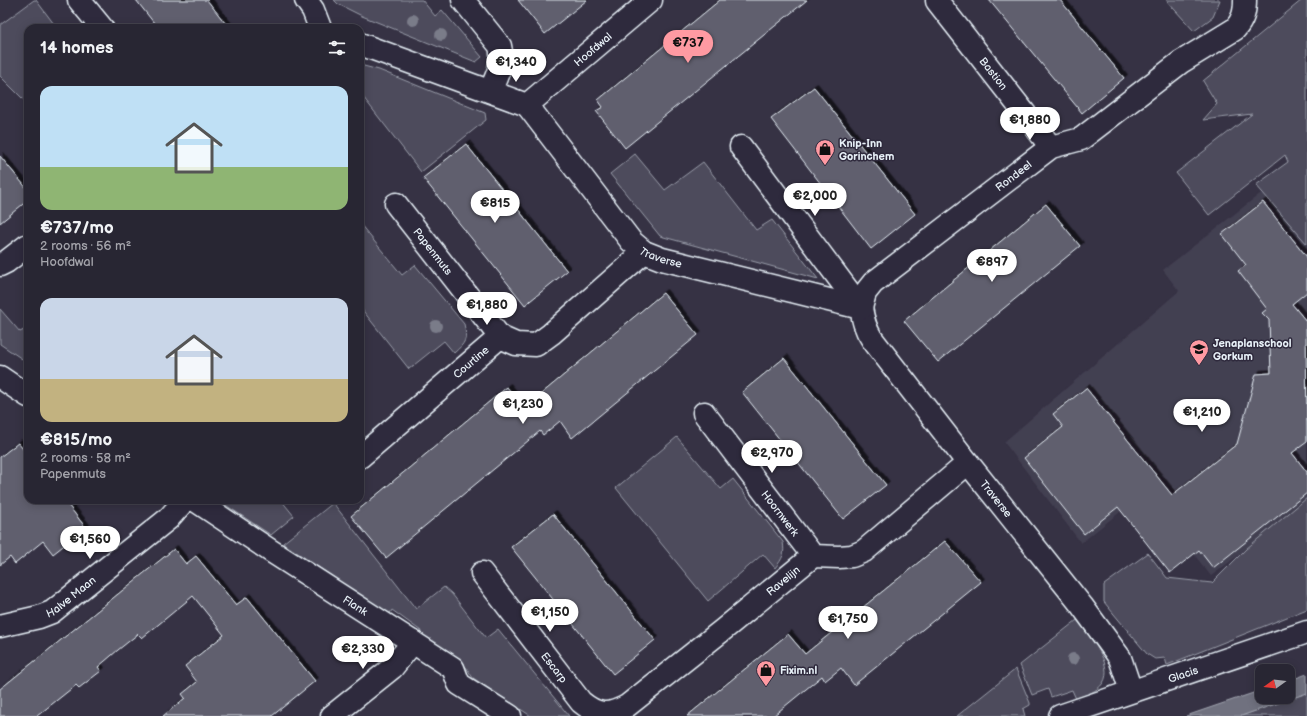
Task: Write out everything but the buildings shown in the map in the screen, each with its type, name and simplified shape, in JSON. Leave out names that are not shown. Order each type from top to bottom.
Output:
[{"type":"street","points":[[79,0],[99,24]]},
{"type":"street","points":[[306,0],[313,10],[318,24]]},
{"type":"street","points":[[463,0],[500,46],[502,54],[501,62],[490,91]]},
{"type":"street","name":"Hoofdwal","points":[[527,105],[651,0]]},
{"type":"street","name":"Rondeel","points":[[861,308],[866,293],[873,283],[1051,146],[1082,139],[1181,62],[1235,29],[1239,25],[1244,15],[1246,0]]},
{"type":"street","name":"Bastion","points":[[937,1],[1051,146]]},
{"type":"street","points":[[364,45],[527,105]]},
{"type":"street","name":"Traverse","points":[[527,105],[630,241],[644,252],[662,258],[861,308]]},
{"type":"street","name":"Traverse","points":[[741,148],[861,308],[867,332],[968,464],[1082,606],[1120,658],[1131,691]]},
{"type":"street","name":"Papenmuts","points":[[396,204],[500,337]]},
{"type":"street","points":[[0,265],[24,248]]},
{"type":"street","points":[[500,337],[516,344],[536,345],[551,334],[644,252]]},
{"type":"street","name":"Courtine","points":[[364,454],[500,337]]},
{"type":"street","points":[[0,377],[24,393]]},
{"type":"street","name":"Hoornwerk","points":[[704,413],[813,556]]},
{"type":"street","points":[[813,556],[845,557],[864,551],[968,464]]},
{"type":"street","name":"Halve Maan","points":[[0,626],[39,617],[52,612],[168,519],[181,504]]},
{"type":"street","name":"Flank","points":[[200,504],[270,551],[453,668],[459,684],[510,716]]},
{"type":"street","name":"Ravelijn","points":[[603,715],[616,713],[627,706],[813,556]]},
{"type":"street","name":"Escarp","points":[[482,573],[581,702],[589,710],[603,715]]},
{"type":"street","name":"Glacis","points":[[1060,716],[1307,632]]},
{"type":"street","points":[[332,716],[392,668],[413,642]]},
{"type":"shaded area","points":[[34,0],[36,0],[54,24],[24,24],[24,100],[0,76],[0,25]]},
{"type":"shaded area","points":[[334,0],[422,0],[435,16],[442,10],[482,57],[476,62],[362,16],[338,4]]},
{"type":"shaded area","points":[[1166,0],[1220,0],[1213,17],[1194,31]]},
{"type":"shaded area","points":[[1302,0],[1307,0],[1307,244],[1256,185],[1288,162],[1285,155],[1209,215],[1176,173],[1252,114],[1203,120],[1217,104],[1203,81]]},
{"type":"shaded area","points":[[364,66],[379,70],[485,113],[486,120],[421,172],[364,98]]},
{"type":"shaded area","points":[[635,154],[665,190],[703,162],[756,230],[772,220],[818,279],[660,236],[610,174]]},
{"type":"shaded area","name":"Jenaplanschool Gorkum","points":[[1265,190],[1307,240],[1307,503],[1211,576],[1145,492],[1081,543],[1004,442],[1179,291],[1163,270]]},
{"type":"shaded area","points":[[364,229],[402,275],[415,265],[464,324],[466,334],[465,341],[454,353],[444,341],[409,369],[364,312]]},
{"type":"shaded area","points":[[0,309],[20,332],[24,330],[24,360],[0,344]]},
{"type":"shaded area","points":[[677,437],[721,489],[733,479],[783,542],[783,556],[775,568],[763,554],[708,601],[616,488]]},
{"type":"shaded area","points":[[1307,498],[1307,609],[1167,665],[1165,658],[1155,659],[1147,654],[1104,602],[1104,585],[1148,553],[1167,578],[1212,583],[1246,549]]},
{"type":"shaded area","points":[[224,504],[284,504],[294,516],[271,535]]},
{"type":"shaded area","points":[[332,504],[334,504],[416,609],[444,587],[452,594],[486,638],[498,629],[569,716],[531,716],[473,678],[466,667],[419,635],[421,631],[392,610],[389,615],[283,543]]},
{"type":"shaded area","points":[[1077,620],[1099,650],[1103,659],[1106,667],[1106,675],[1103,683],[1094,691],[1076,699],[1072,690],[1051,697],[1048,689],[1032,695],[1020,665]]},
{"type":"shaded area","points":[[1016,669],[1030,703],[1030,705],[1023,709],[1025,716],[957,716]]},
{"type":"shaded area","points":[[1307,693],[1307,716],[1241,716],[1275,704],[1295,704],[1295,697]]},
{"type":"water","points":[[1307,674],[1307,693],[1295,697],[1295,678]]},
{"type":"water","points":[[1255,692],[1255,704],[1275,704],[1241,716],[1186,716]]},
{"type":"place","name":"Knip-Inn Gorinchem","points":[[825,166]]},
{"type":"place","name":"Jenaplanschool Gorkum","points":[[1199,366]]},
{"type":"place","name":"Fixim.nl","points":[[766,687]]}]
